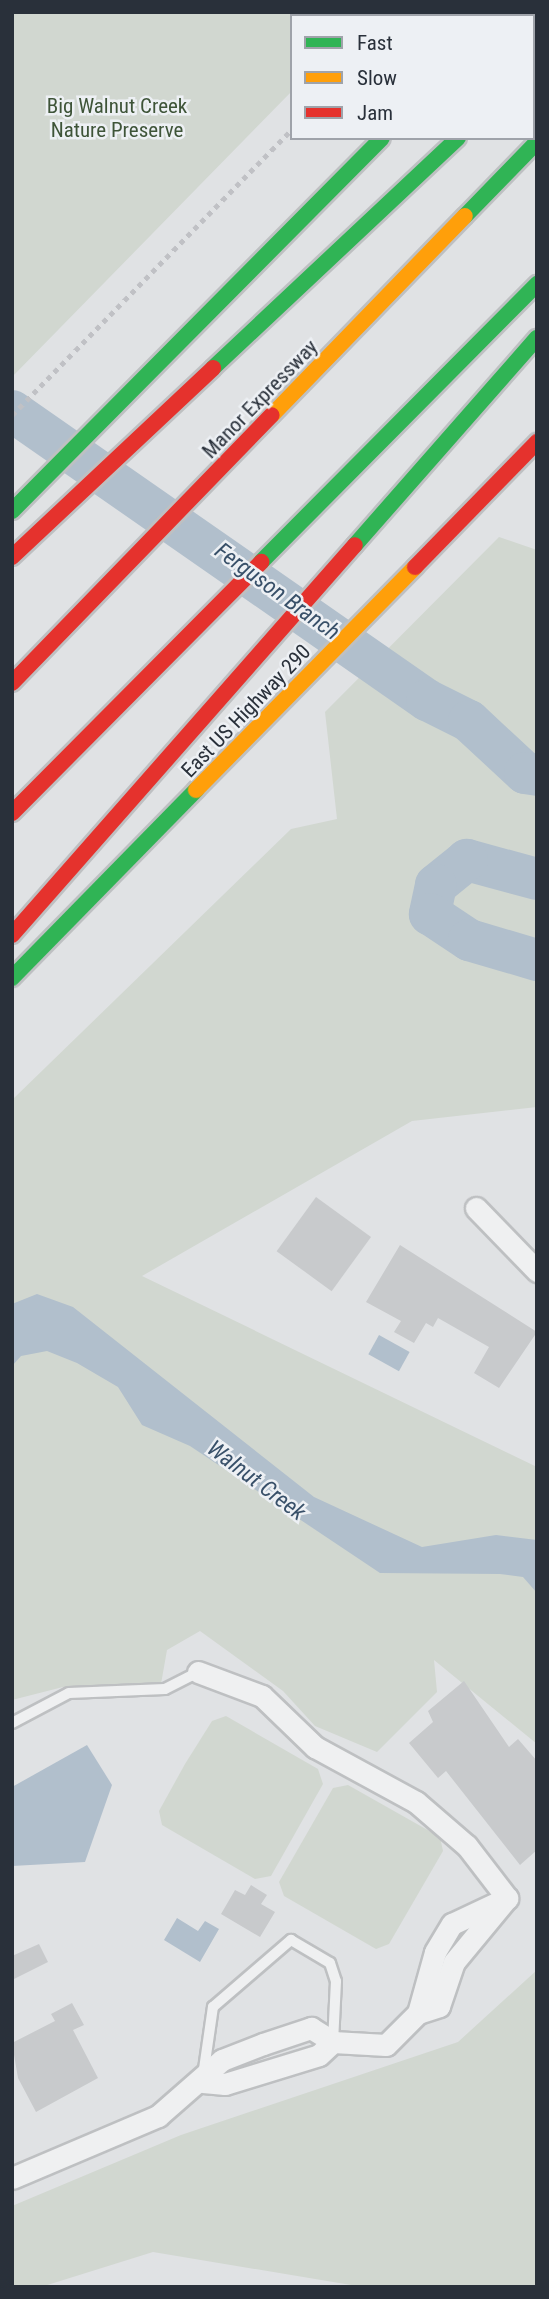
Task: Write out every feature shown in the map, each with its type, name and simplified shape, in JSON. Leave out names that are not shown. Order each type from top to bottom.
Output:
[{"type":"main road","points":[[12,511],[380,140]]},
{"type":"main road","points":[[12,556],[456,140]]},
{"type":"main road","name":"Manor Expressway","points":[[12,683],[537,142]]},
{"type":"main road","points":[[12,813],[537,284]]},
{"type":"main road","points":[[12,935],[212,713],[537,338]]},
{"type":"main road","name":"East US Highway 290","points":[[12,978],[537,442]]},
{"type":"street","points":[[476,1208],[537,1271]]},
{"type":"street","points":[[12,2178],[158,2116],[203,2082],[225,2084],[319,2055],[333,2042],[386,2045],[418,2013],[439,2006],[454,1962],[506,1898],[467,1846],[416,1802],[315,1747],[262,1696],[198,1672]]},
{"type":"lane","points":[[12,1723],[69,1693],[165,1689],[198,1672]]},
{"type":"lane","points":[[203,2082],[213,2007],[291,1940],[330,1963],[336,1981],[333,2042]]},
{"type":"path","points":[[12,415],[290,131]]},
{"type":"green space","name":"Big Walnut Creek Nature Preserve","points":[[12,12],[369,12],[290,14],[290,93],[12,377]]},
{"type":"green space","points":[[499,537],[537,550],[537,1107],[412,1121],[142,1276],[537,1467],[537,1744],[434,1660],[437,1692],[377,1752],[315,1726],[283,1691],[200,1631],[167,1650],[161,1684],[63,1687],[12,1700],[12,1100],[291,829],[337,819],[325,712]]},
{"type":"green space","points":[[226,1716],[318,1769],[323,1784],[271,1876],[255,1879],[162,1825],[159,1811],[185,1764],[212,1721]]},
{"type":"green space","points":[[348,1785],[440,1837],[443,1851],[389,1944],[376,1949],[284,1896],[279,1882],[333,1788]]},
{"type":"green space","points":[[537,1970],[537,2287],[363,2287],[153,2252],[41,2287],[12,2287],[12,2206],[181,2135],[458,2042]]},
{"type":"water","name":"Walnut Creek","points":[[37,1294],[73,1307],[314,1497],[422,1547],[496,1535],[537,1540],[537,1593],[523,1577],[500,1574],[380,1573],[190,1446],[142,1425],[118,1387],[77,1363],[47,1351],[21,1356],[12,1366],[12,1304]]},
{"type":"water","points":[[379,1335],[410,1352],[399,1371],[368,1354]]},
{"type":"water","points":[[87,1745],[112,1785],[85,1862],[12,1866],[12,1787]]},
{"type":"water","points":[[177,1918],[198,1931],[205,1921],[219,1929],[200,1962],[164,1940]]},
{"type":"building","points":[[316,1197],[371,1237],[332,1291],[277,1251]]},
{"type":"building","points":[[400,1245],[537,1332],[499,1388],[474,1373],[489,1347],[438,1318],[433,1327],[426,1323],[414,1343],[394,1332],[401,1321],[366,1302]]},
{"type":"building","points":[[464,1681],[509,1747],[518,1739],[537,1761],[537,1850],[520,1865],[446,1771],[438,1778],[409,1743],[433,1722],[428,1711]]},
{"type":"building","points":[[251,1885],[267,1895],[261,1904],[275,1912],[260,1937],[221,1914],[235,1890],[245,1895]]},
{"type":"building","points":[[39,1944],[48,1962],[12,1980],[12,1956]]},
{"type":"building","points":[[72,2003],[84,2025],[73,2030],[98,2078],[36,2112],[18,2078],[12,2043],[55,2021],[51,2014]]},
{"type":"waterway","name":"Ferguson Branch","points":[[12,411],[427,700],[469,721],[525,773],[537,775]]},
{"type":"waterway","name":"Ferguson Branch","points":[[537,879],[467,860],[436,885],[430,914],[469,940],[537,960]]},
{"type":"traffic: fast","points":[[12,511],[380,140]]},
{"type":"traffic: fast","points":[[213,368],[456,140]]},
{"type":"traffic: fast","points":[[465,216],[537,142]]},
{"type":"traffic: fast","points":[[261,562],[537,284]]},
{"type":"traffic: fast","points":[[355,545],[537,338]]},
{"type":"traffic: fast","points":[[12,978],[196,790]]},
{"type":"traffic: slow","points":[[272,415],[465,216]]},
{"type":"traffic: slow","points":[[196,790],[415,567]]},
{"type":"traffic: jam","points":[[12,557],[213,368]]},
{"type":"traffic: jam","points":[[12,683],[272,415]]},
{"type":"traffic: jam","points":[[415,567],[537,442]]},
{"type":"traffic: jam","points":[[12,935],[355,545]]},
{"type":"traffic: jam","points":[[12,813],[261,562]]}]
